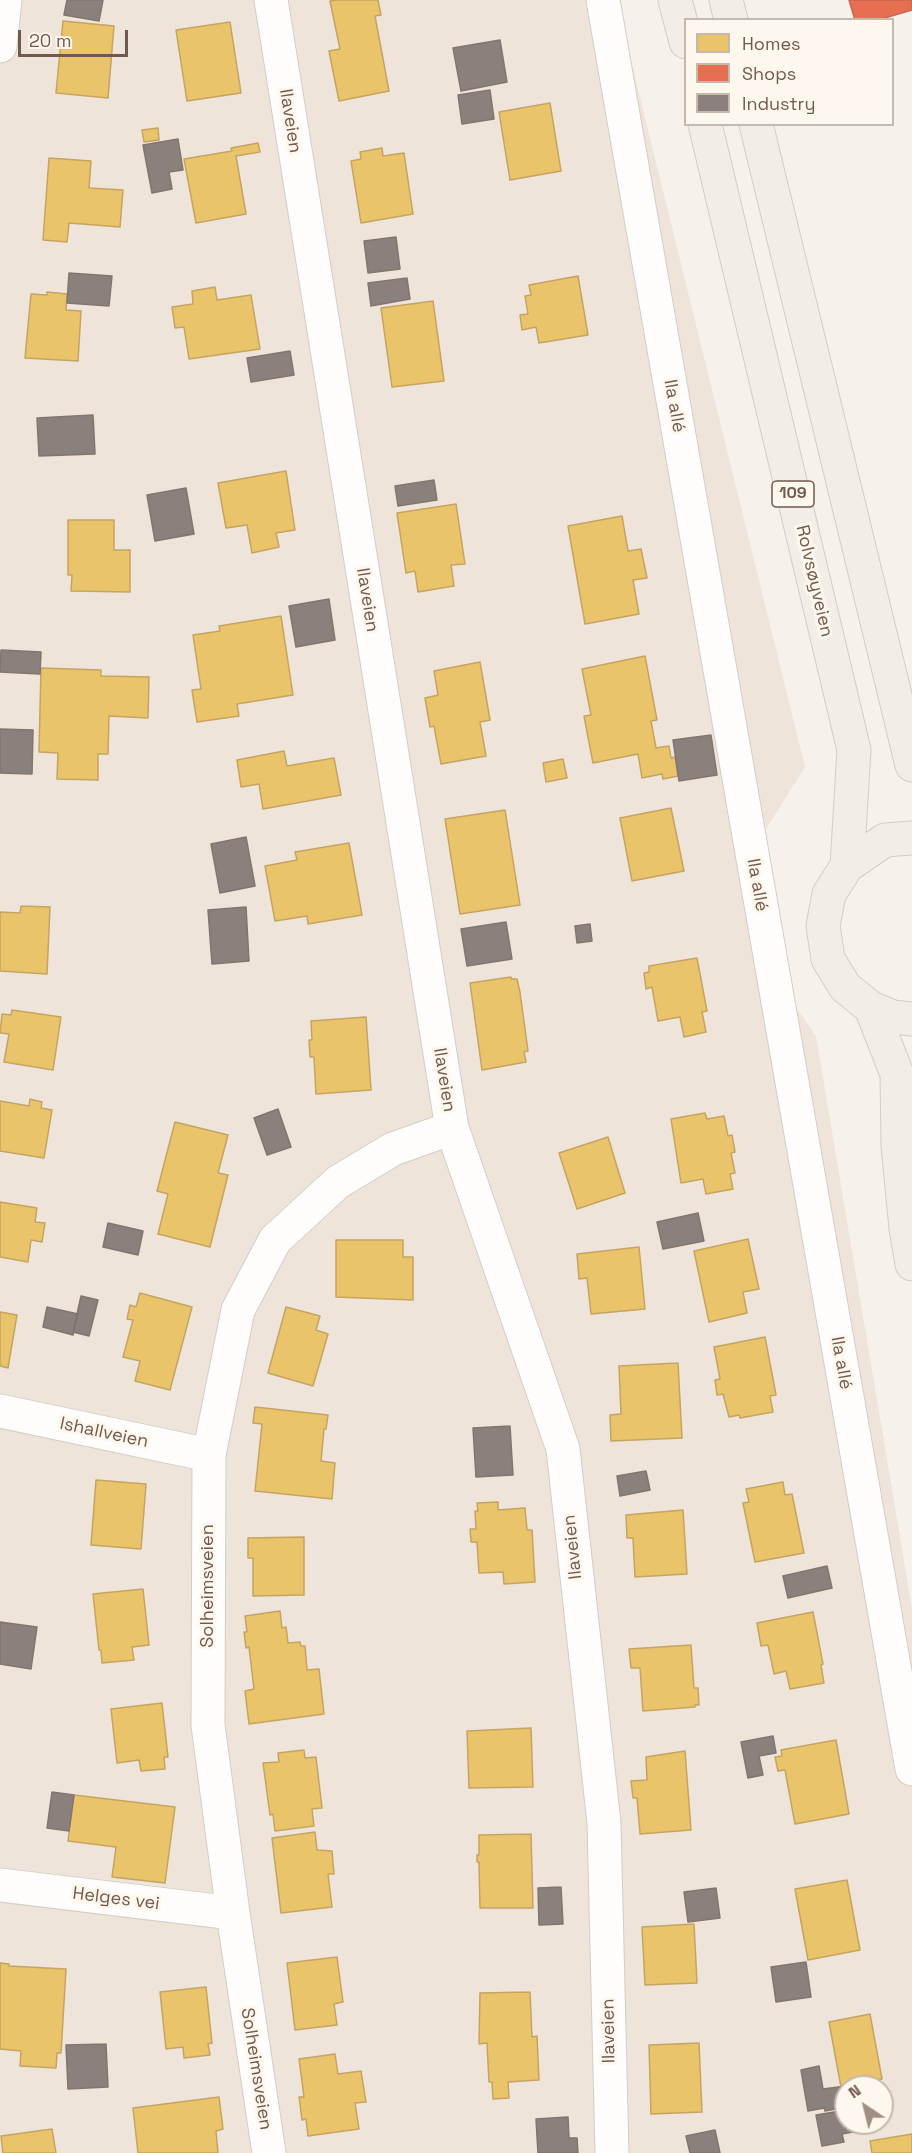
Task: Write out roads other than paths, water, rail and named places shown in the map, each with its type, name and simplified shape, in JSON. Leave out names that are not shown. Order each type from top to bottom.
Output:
[{"type":"main road","points":[[675,0],[684,34]]},
{"type":"main road","points":[[726,0],[730,18]]},
{"type":"main road","name":"Rolvsøyveien","points":[[705,126],[854,750],[847,866]]},
{"type":"main road","points":[[756,126],[912,765]]},
{"type":"main road","name":"109","points":[[912,838],[885,840],[847,866],[829,894],[823,926],[828,959],[845,987],[871,1008],[893,1017],[912,1019]]},
{"type":"main road","name":"109","points":[[871,1008],[897,1074],[898,1146],[912,1264]]},
{"type":"street","points":[[0,46],[5,0]]},
{"type":"street","name":"Ilaveien","points":[[271,0],[452,1128],[562,1449],[604,1823],[612,2153]]},
{"type":"street","name":"Ila allé","points":[[603,0],[912,1769]]},
{"type":"street","name":"Solheimsveien","points":[[269,2153],[208,1725],[208,1455],[238,1310],[275,1240],[338,1182],[393,1149],[452,1128]]},
{"type":"street","name":"Ishallveien","points":[[0,1411],[208,1455]]},
{"type":"street","name":"Helges vei","points":[[0,1885],[233,1913]]}]
